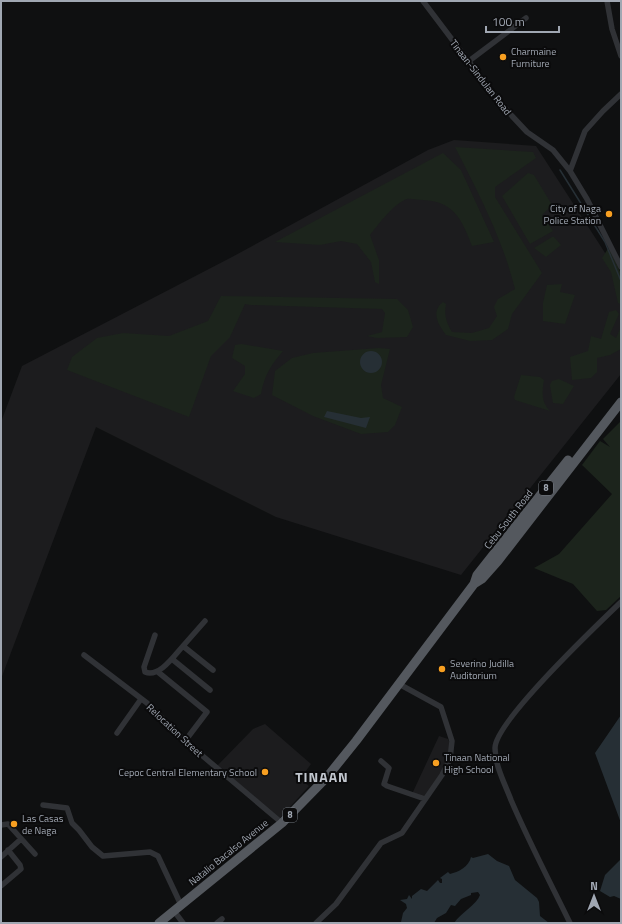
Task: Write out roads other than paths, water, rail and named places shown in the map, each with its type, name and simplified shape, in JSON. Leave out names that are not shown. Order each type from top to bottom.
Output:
[{"type":"highway","name":"Cebu South Road","points":[[399,684],[474,584],[477,575],[620,400]]},
{"type":"highway","name":"Natalio Bacalso Avenue","points":[[159,923],[282,823],[333,768],[399,684]]},
{"type":"street","name":"Tinaan-Sindulan Road","points":[[423,1],[512,116],[527,132],[553,150],[570,171],[587,199],[621,267]]},
{"type":"street","points":[[606,1],[612,29],[621,56]]},
{"type":"street","points":[[469,61],[526,18]]},
{"type":"street","points":[[570,171],[585,131],[603,110],[621,94]]},
{"type":"street","points":[[570,923],[528,838],[500,772],[495,747],[499,735],[517,710],[590,632],[621,602]]},
{"type":"street","points":[[155,635],[144,667],[145,672],[149,674],[158,672],[172,659],[205,621]]},
{"type":"street","points":[[183,646],[213,670]]},
{"type":"street","name":"Relocation Street","points":[[84,655],[141,699],[185,741],[282,823]]},
{"type":"street","points":[[172,659],[210,690]]},
{"type":"street","points":[[158,672],[207,712],[185,741]]},
{"type":"street","points":[[316,923],[336,904],[381,843],[402,833],[450,760],[452,741],[441,707],[399,684]]},
{"type":"street","points":[[117,733],[141,699]]},
{"type":"street","points":[[381,761],[389,768],[384,784],[425,799]]},
{"type":"street","points":[[44,805],[67,808],[72,823],[92,847],[103,856],[150,852],[158,856],[183,923]]},
{"type":"street","points":[[1,825],[8,824],[35,854]]},
{"type":"street","points":[[1,857],[21,838]]},
{"type":"street","points":[[1,886],[21,869],[20,865],[8,850]]},
{"type":"street","points":[[217,923],[222,919]]},
{"type":"waterway","points":[[560,170],[605,242],[621,281]]},
{"type":"place","name":"Charmaine Furniture","points":[[503,57]]},
{"type":"place","name":"City of Naga Police Station","points":[[609,214]]},
{"type":"place","name":"Severino Judilla Auditorium","points":[[442,669]]},
{"type":"place","name":"Tinaan National High School","points":[[436,763]]},
{"type":"place","name":"Cepoc Central Elementary School","points":[[265,772]]},
{"type":"place","name":"Las Casas de Naga","points":[[14,824]]},
{"type":"district","name":"TINAAN","points":[[322,777]]}]
